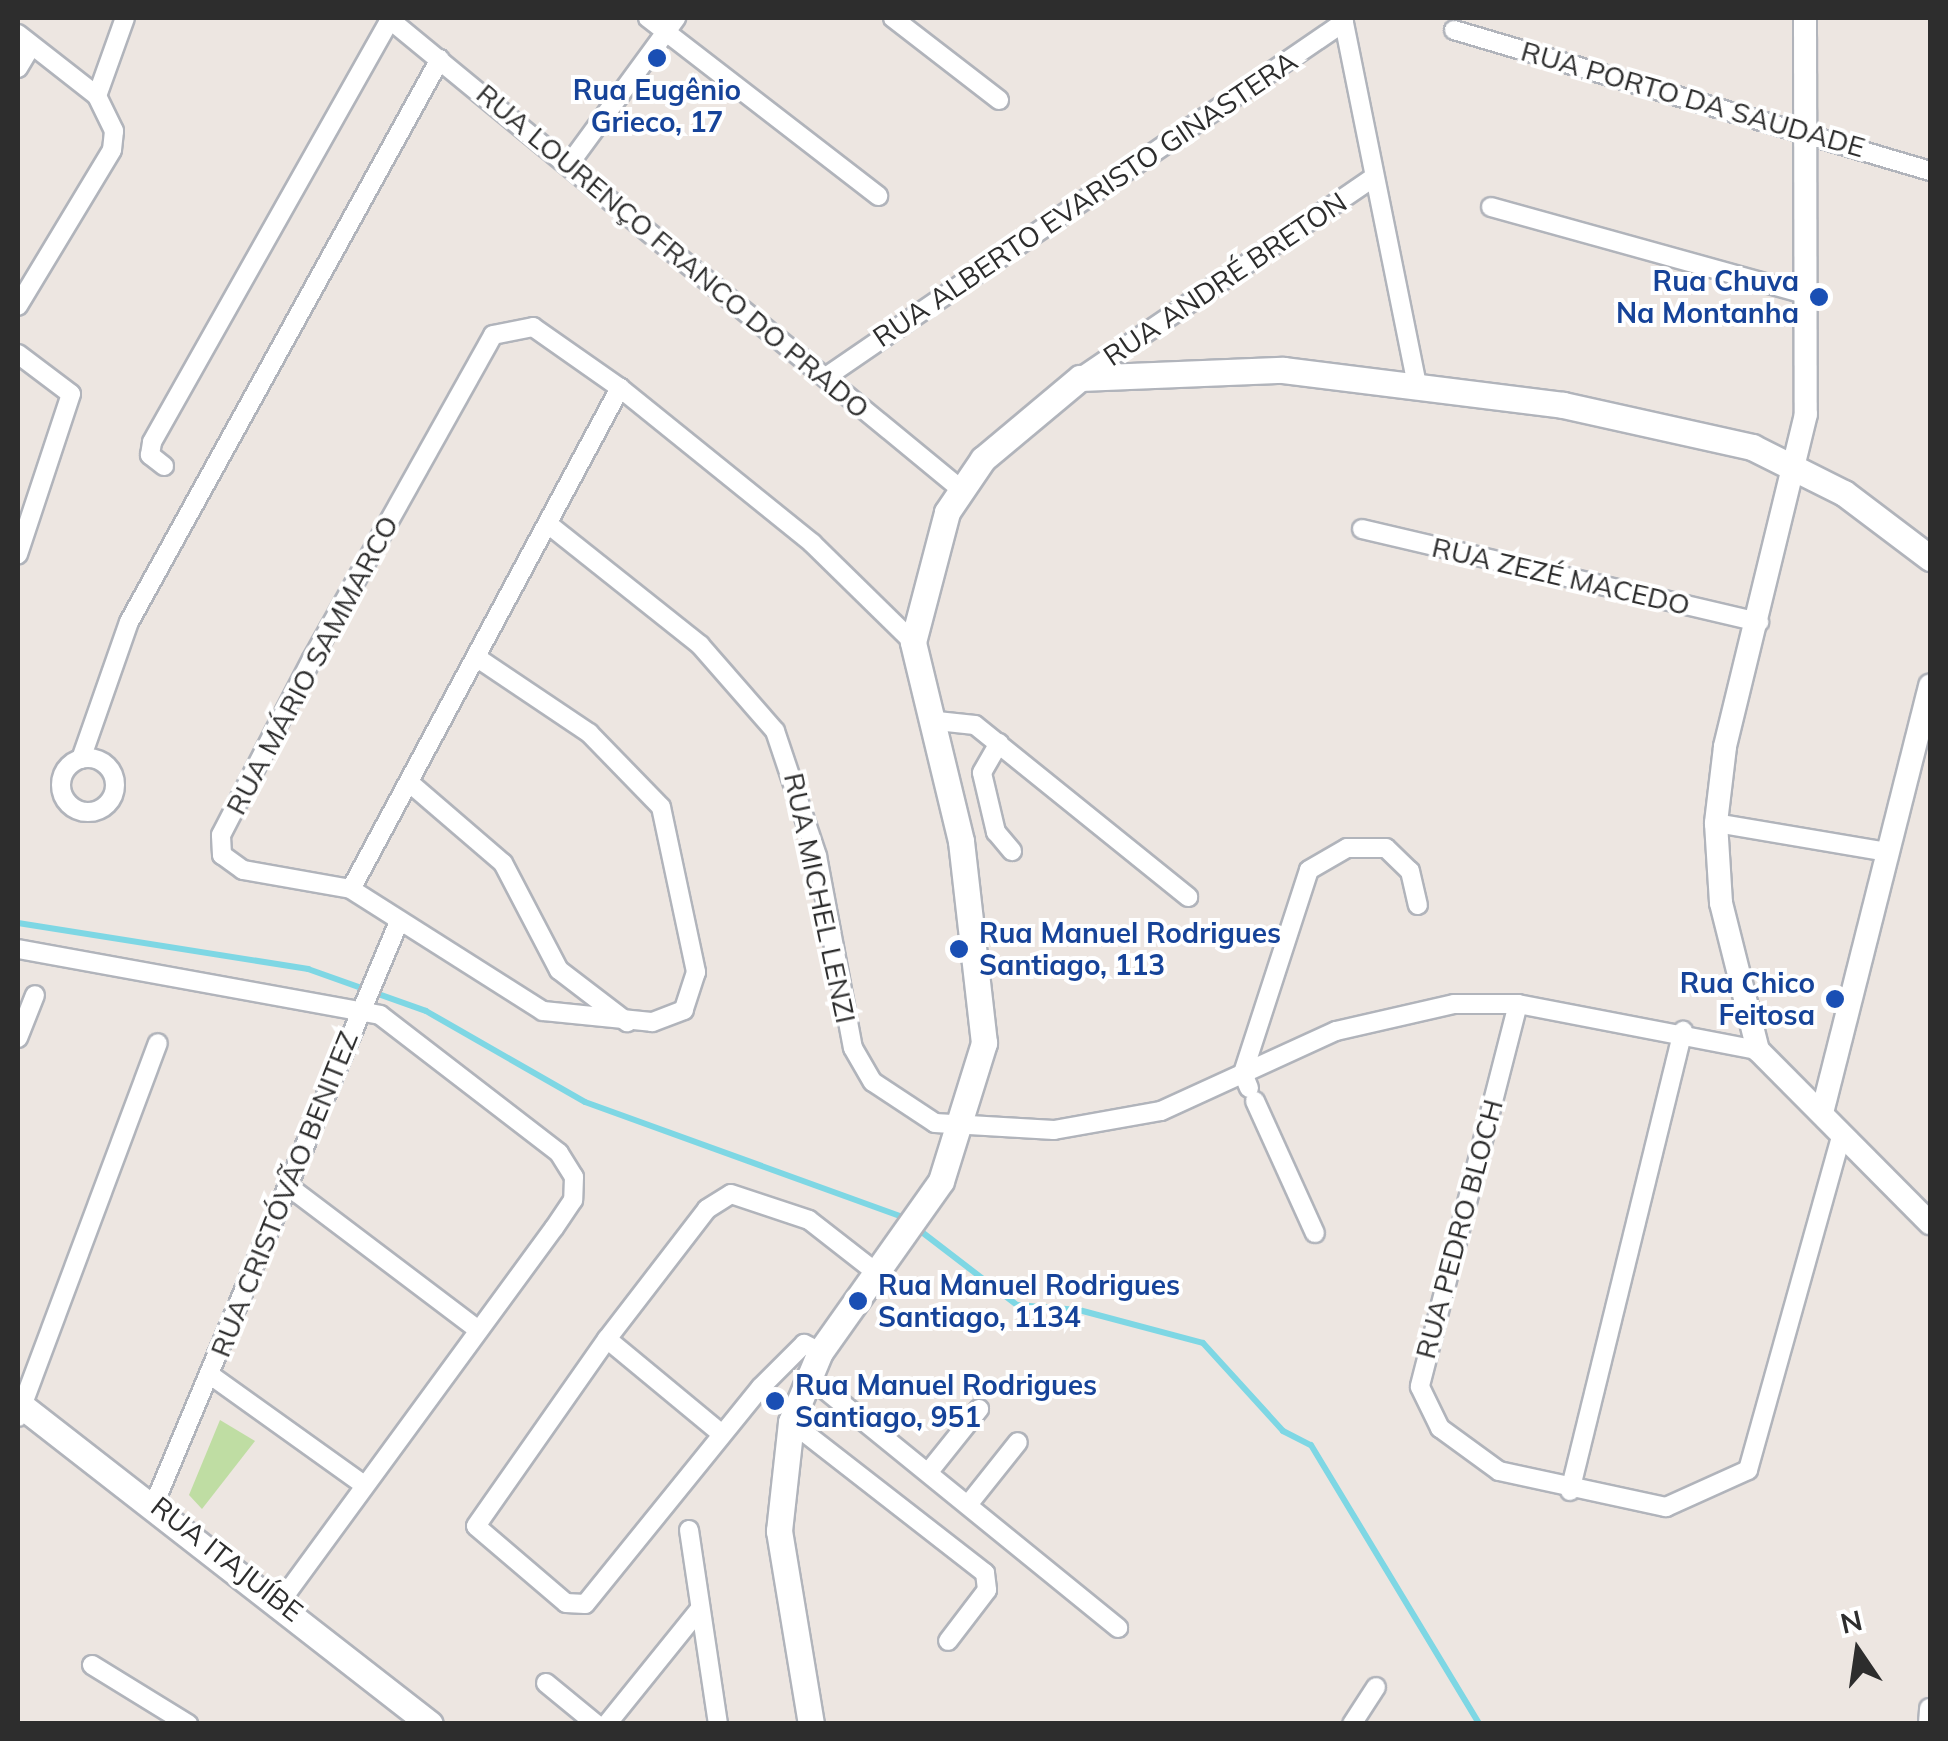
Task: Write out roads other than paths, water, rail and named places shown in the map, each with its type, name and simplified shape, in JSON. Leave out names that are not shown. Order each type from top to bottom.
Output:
[{"type":"main road","points":[[811,1724],[779,1531],[791,1422],[814,1364],[941,1181],[962,1131],[984,1043],[983,991],[936,721],[913,642],[957,486],[1080,378],[1283,370],[1416,385],[1682,428],[1798,468],[1930,558]]},
{"type":"main road","name":"RUA ITAJUÍBE","points":[[20,1409],[155,1502],[282,1600],[430,1724]]},
{"type":"street","points":[[97,96],[125,18]]},
{"type":"street","points":[[164,466],[150,455],[152,442],[389,18]]},
{"type":"street","name":"RUA LOURENÇO FRANCO DO PRADO","points":[[389,18],[570,162],[957,486]]},
{"type":"street","points":[[648,18],[671,24],[878,196]]},
{"type":"street","points":[[893,18],[999,100]]},
{"type":"street","points":[[1758,1050],[1722,903],[1716,822],[1725,747],[1798,468],[1808,295],[1805,18]]},
{"type":"street","points":[[1344,20],[1370,180],[1416,385]]},
{"type":"street","name":"RUA ALBERTO EVARISTO GINASTERA","points":[[826,376],[1344,20]]},
{"type":"street","points":[[570,162],[671,24]]},
{"type":"street","name":"RUA PORTO DA SAUDADE","points":[[1454,30],[1806,128],[1930,170]]},
{"type":"street","points":[[18,68],[24,40],[97,96],[111,114],[112,150],[18,306]]},
{"type":"street","points":[[81,759],[137,607],[440,59]]},
{"type":"street","name":"RUA ANDRÉ BRETON","points":[[1080,378],[1370,180]]},
{"type":"street","points":[[1491,207],[1808,295]]},
{"type":"street","name":"RUA MÁRIO SAMMARCO","points":[[350,888],[243,870],[222,855],[221,835],[492,335],[533,327],[620,388]]},
{"type":"street","points":[[18,354],[63,380],[70,400],[18,554]]},
{"type":"street","points":[[478,658],[589,733],[661,807],[696,972],[684,1010],[652,1022],[543,1011],[398,924],[350,888],[411,784],[478,658],[553,528],[620,388],[812,543],[913,642]]},
{"type":"street","name":"RUA MICHEL LENZI","points":[[553,528],[700,645],[775,732],[802,800],[863,1072],[897,1100],[962,1131]]},
{"type":"street","name":"RUA ZEZÉ MACEDO","points":[[1362,529],[1759,622]]},
{"type":"street","points":[[1822,1112],[1930,685]]},
{"type":"street","points":[[936,721],[975,725],[1188,897]]},
{"type":"street","points":[[1000,743],[982,773],[996,832],[1012,851]]},
{"type":"street","points":[[411,784],[503,863],[559,970],[627,1022]]},
{"type":"street","points":[[1716,822],[1887,852]]},
{"type":"street","points":[[1315,1233],[1249,1087],[1309,870],[1347,848],[1386,848],[1410,871],[1418,906]]},
{"type":"street","points":[[18,949],[362,1004],[398,924]]},
{"type":"street","points":[[18,1038],[35,994]]},
{"type":"street","name":"RUA CRISTÓVÃO BENITEZ","points":[[155,1502],[362,1004],[399,1023],[559,1153],[574,1177],[573,1200],[360,1482],[282,1600]]},
{"type":"street","points":[[962,1131],[1109,1123],[1162,1111],[1249,1087],[1401,1014],[1518,1004],[1683,1031],[1758,1050],[1930,1223]]},
{"type":"street","name":"RUA PEDRO BLOCH","points":[[1518,1004],[1420,1387],[1440,1428],[1499,1471],[1570,1490],[1666,1507],[1748,1470],[1842,1136]]},
{"type":"street","points":[[1570,1490],[1683,1031]]},
{"type":"street","points":[[20,1409],[158,1043]]},
{"type":"street","points":[[288,1186],[476,1328]]},
{"type":"street","points":[[885,1265],[809,1220],[730,1194],[707,1209],[607,1338],[476,1520],[566,1603],[595,1598],[722,1434],[804,1344],[814,1364],[1118,1628]]},
{"type":"street","points":[[607,1338],[722,1434]]},
{"type":"street","points":[[210,1374],[360,1482]]},
{"type":"street","points":[[931,1469],[979,1409]]},
{"type":"street","points":[[791,1422],[985,1573],[987,1590],[948,1641]]},
{"type":"street","points":[[971,1501],[1018,1442]]},
{"type":"street","points":[[689,1530],[718,1724]]},
{"type":"street","points":[[607,1724],[700,1610]]},
{"type":"street","points":[[92,1664],[188,1724]]},
{"type":"street","points":[[546,1683],[596,1724]]},
{"type":"street","points":[[1352,1724],[1376,1687]]},
{"type":"waterway","points":[[18,923],[308,969],[426,1011],[585,1102],[905,1218]]},
{"type":"waterway","points":[[914,1226],[1017,1305],[1079,1310],[1203,1343],[1283,1431],[1311,1445],[1479,1724]]},
{"type":"place","name":"Rua Eugênio Grieco, 17","points":[[657,58]]},
{"type":"place","name":"Rua Chuva Na Montanha","points":[[1819,297]]},
{"type":"place","name":"Rua Manuel Rodrigues Santiago, 113","points":[[959,949]]},
{"type":"place","name":"Rua Chico Feitosa","points":[[1835,999]]},
{"type":"place","name":"Rua Manuel Rodrigues Santiago, 1134","points":[[858,1301]]},
{"type":"place","name":"Rua Manuel Rodrigues Santiago, 951","points":[[775,1401]]}]
